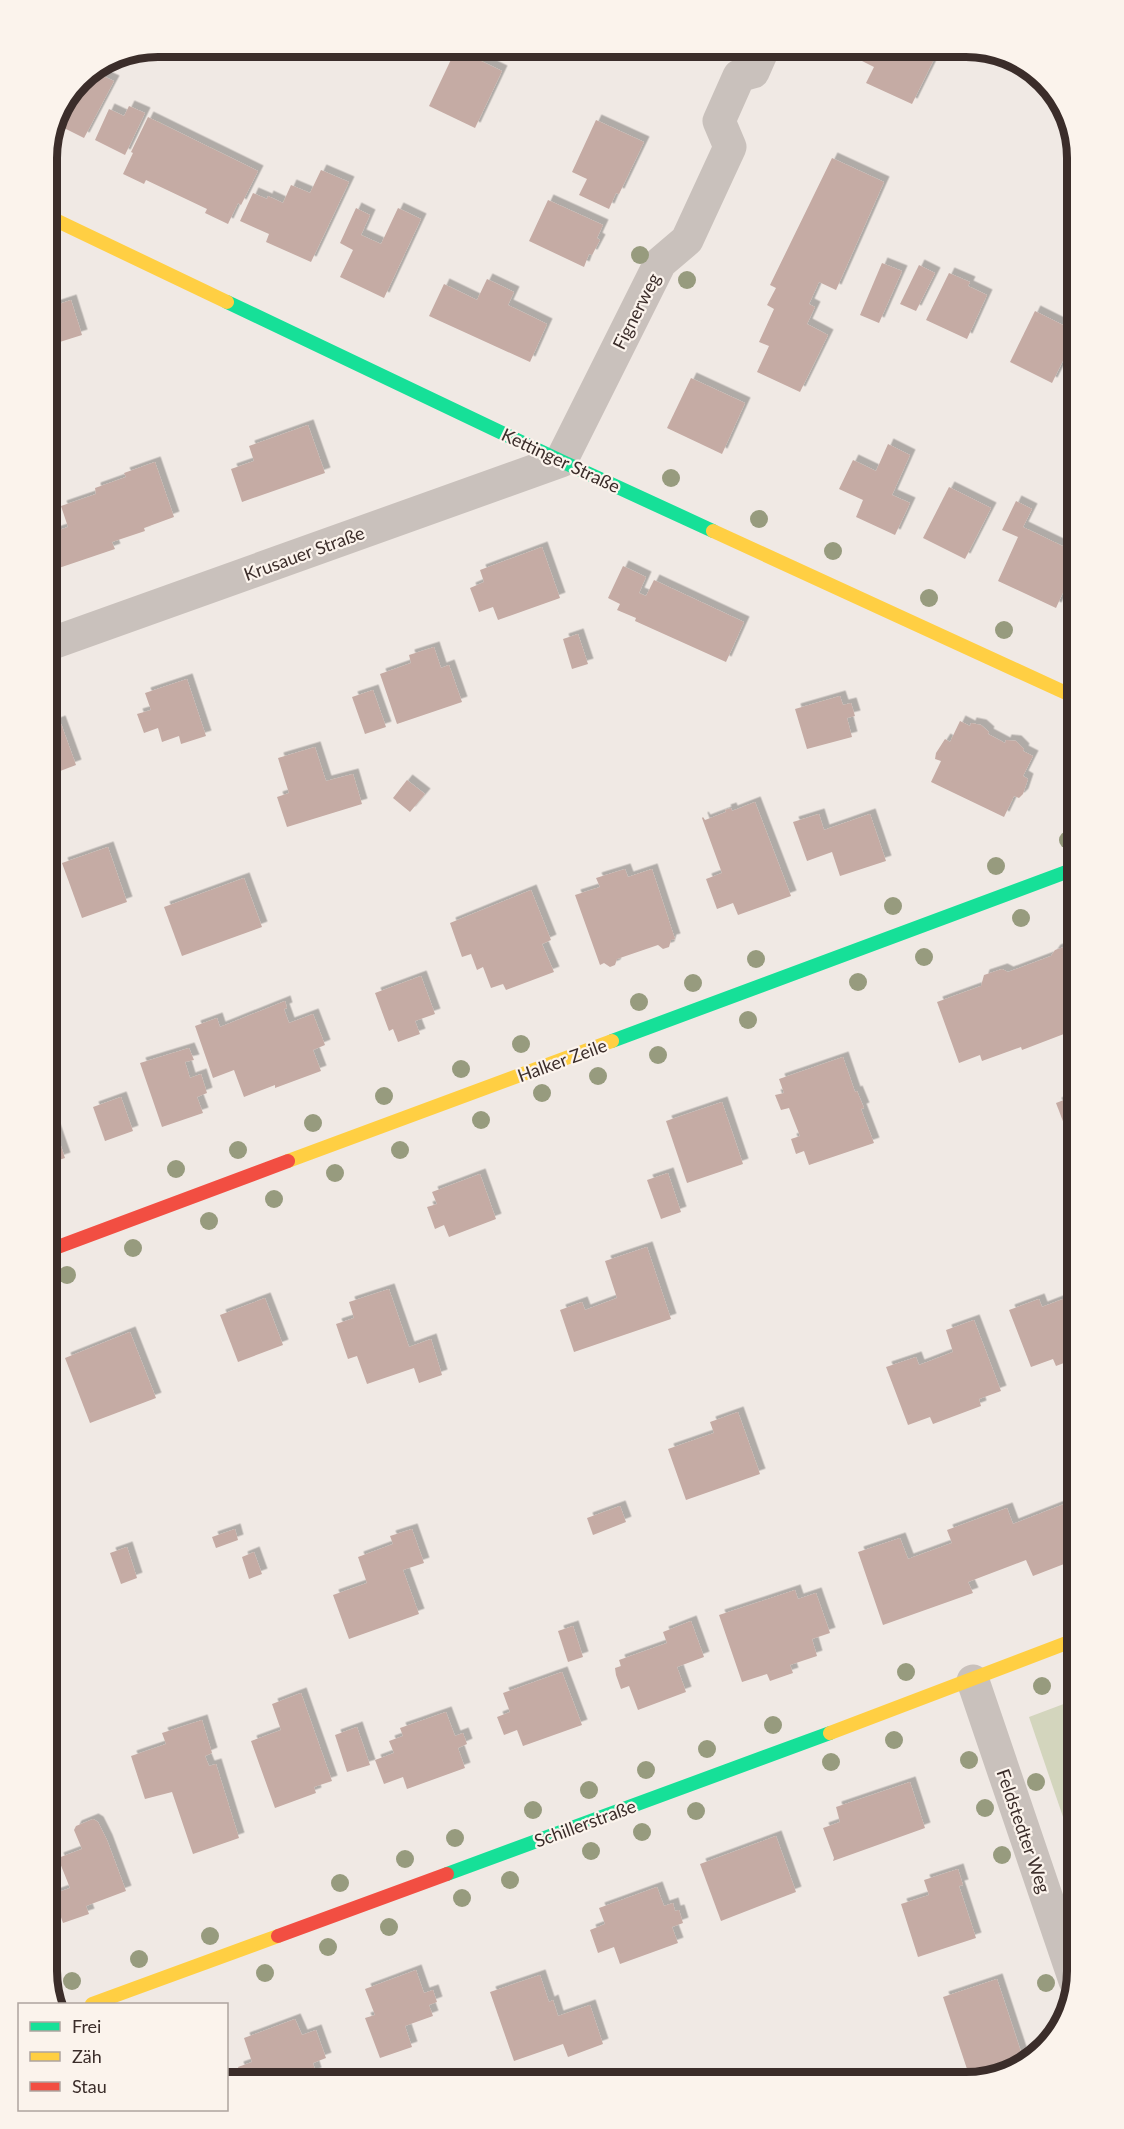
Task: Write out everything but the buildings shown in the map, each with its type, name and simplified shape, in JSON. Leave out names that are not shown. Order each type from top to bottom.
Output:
[{"type":"street","name":"Fignerweg","points":[[561,461],[660,263],[687,240],[730,147],[719,121],[739,76],[753,72],[760,57]]},
{"type":"street","name":"Kettinger Straße","points":[[57,221],[561,461],[1067,693]]},
{"type":"street","name":"Krusauer Straße","points":[[57,641],[561,461]]},
{"type":"street","name":"Halker Zeile","points":[[57,1247],[1067,872]]},
{"type":"street","name":"Schillerstraße","points":[[95,2003],[973,1681],[1067,1643]]},
{"type":"street","name":"Feldstedter Weg","points":[[973,1681],[1067,1957]]},
{"type":"green space","points":[[1067,1703],[1067,1829],[1029,1717]]},
{"type":"traffic: fast","points":[[227,302],[713,531]]},
{"type":"traffic: fast","points":[[612,1041],[1067,872]]},
{"type":"traffic: fast","points":[[447,1874],[830,1733]]},
{"type":"traffic: slow","points":[[57,221],[227,302]]},
{"type":"traffic: slow","points":[[713,531],[1067,693]]},
{"type":"traffic: slow","points":[[288,1161],[612,1041]]},
{"type":"traffic: slow","points":[[830,1733],[1067,1643]]},
{"type":"traffic: slow","points":[[95,2003],[278,1936]]},
{"type":"traffic: jam","points":[[57,1247],[288,1161]]},
{"type":"traffic: jam","points":[[278,1936],[447,1874]]}]
